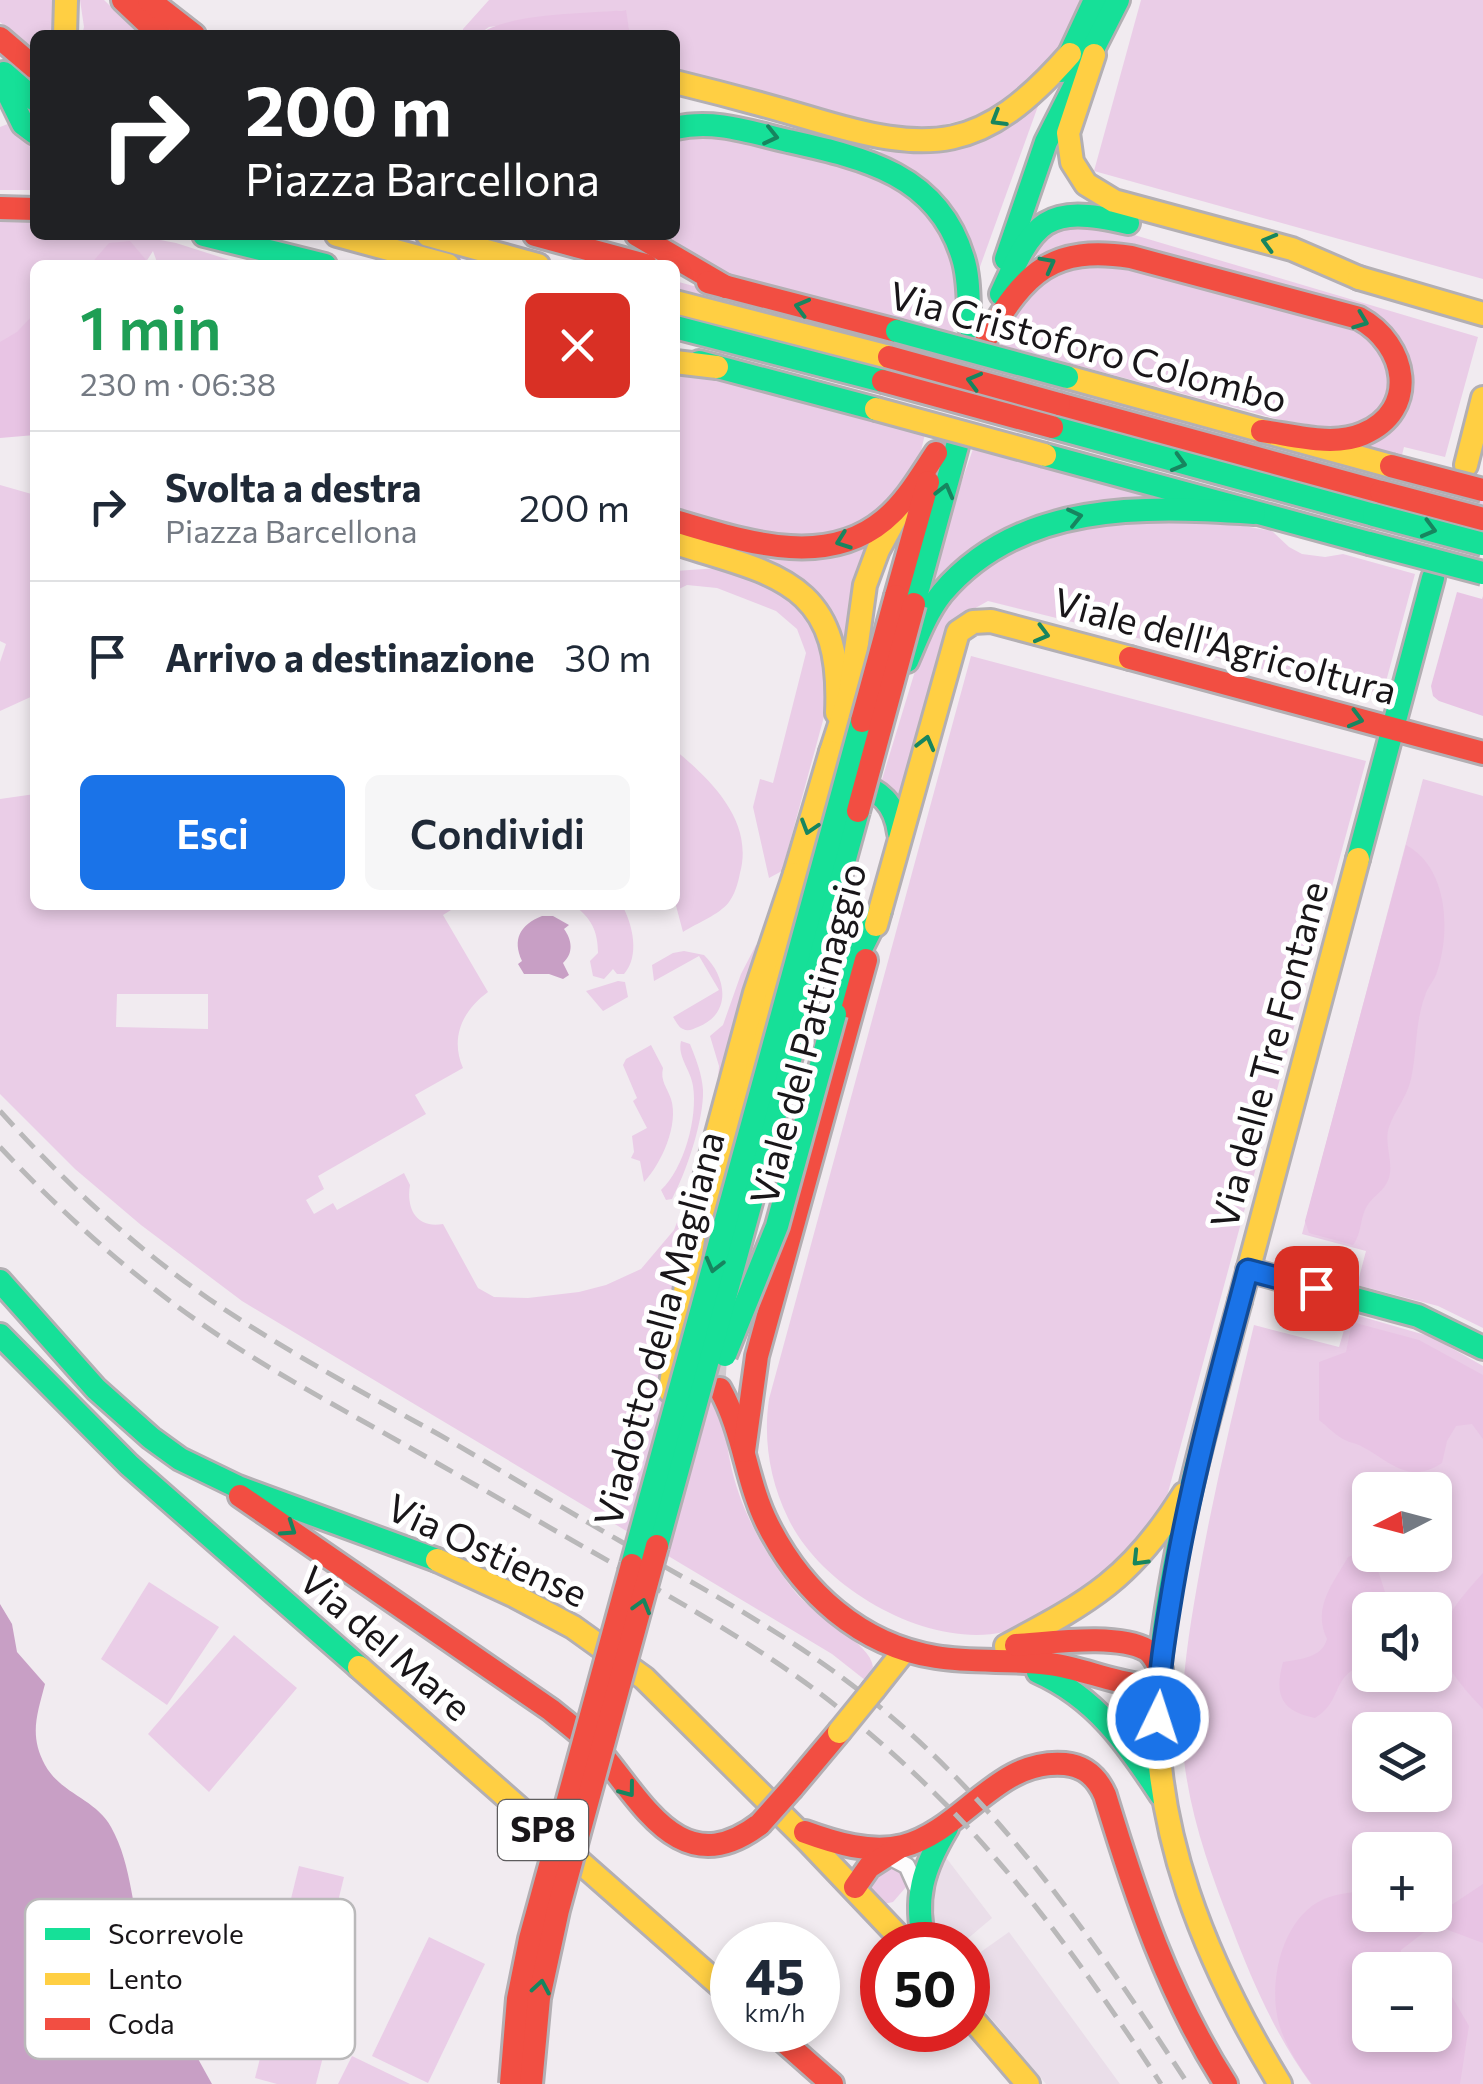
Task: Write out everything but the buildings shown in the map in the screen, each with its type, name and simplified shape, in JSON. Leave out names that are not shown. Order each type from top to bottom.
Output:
[{"type":"main road","points":[[65,30],[66,0]]},
{"type":"main road","points":[[123,0],[155,30]]},
{"type":"main road","points":[[149,0],[188,30]]},
{"type":"main road","points":[[1095,0],[1068,133],[1072,162],[1086,184],[1114,202],[1292,248],[1359,278]]},
{"type":"main road","points":[[977,337],[999,228],[1082,54],[1118,0]]},
{"type":"main road","points":[[0,38],[30,64]]},
{"type":"main road","points":[[680,83],[874,137],[926,142],[958,136],[998,120],[1082,54]]},
{"type":"main road","points":[[994,309],[1033,176],[1082,54]]},
{"type":"main road","points":[[0,73],[30,96]]},
{"type":"main road","points":[[0,73],[29,128]]},
{"type":"main road","points":[[0,104],[29,128]]},
{"type":"main road","points":[[680,127],[722,126],[798,143],[880,165],[916,185],[939,209],[957,240],[977,337]]},
{"type":"main road","points":[[0,208],[30,209]]},
{"type":"main road","points":[[977,337],[1033,232],[1052,218],[1074,212],[1287,267],[1359,278],[1483,314]]},
{"type":"main road","points":[[223,240],[301,260]]},
{"type":"main road","points":[[356,240],[430,260]]},
{"type":"main road","points":[[446,240],[520,260]]},
{"type":"main road","points":[[554,240],[628,260]]},
{"type":"main road","points":[[644,240],[677,260]]},
{"type":"main road","points":[[977,337],[1033,272],[1062,257],[1096,251],[1359,318],[1378,328],[1392,344],[1401,366],[1399,395],[1386,418],[1372,430],[1342,438],[1262,432]]},
{"type":"main road","points":[[680,262],[726,286]]},
{"type":"main road","name":"Via Cristoforo Colombo","points":[[680,274],[1483,490]]},
{"type":"main road","name":"Via Cristoforo Colombo","points":[[680,303],[1059,404],[1378,504],[1483,544]]},
{"type":"main road","name":"Via Cristoforo Colombo","points":[[680,328],[1224,476],[1483,520]]},
{"type":"main road","points":[[680,360],[1483,573]]},
{"type":"main road","points":[[1466,465],[1483,398]]},
{"type":"main road","points":[[831,752],[850,694],[865,585],[878,550],[903,505],[944,447],[915,601]]},
{"type":"main road","points":[[1224,476],[1264,516]]},
{"type":"main road","points":[[680,523],[768,545],[808,550],[834,546],[867,532],[903,505]]},
{"type":"main road","points":[[915,601],[995,547],[1064,519],[1136,508],[1264,516]]},
{"type":"main road","points":[[680,545],[776,576],[796,590],[813,610],[829,638],[838,676],[831,752]]},
{"type":"main road","name":"Via delle Tre Fontane","points":[[1165,1802],[1158,1736],[1161,1670],[1194,1478],[1433,578]]},
{"type":"main road","name":"Viadotto della Magliana","points":[[531,2084],[534,2029],[551,1936],[915,601]]},
{"type":"main road","name":"Viadotto della Magliana","points":[[511,2084],[518,1999],[530,1940],[661,1458],[915,601]]},
{"type":"main road","name":"Viale dell'Agricoltura","points":[[954,638],[967,624],[987,620],[1483,753]]},
{"type":"main road","name":"Viale del Pattinaggio","points":[[744,1451],[758,1356],[954,638]]},
{"type":"main road","name":"Viale del Pattinaggio","points":[[714,1210],[786,946],[795,874],[831,752]]},
{"type":"main road","points":[[822,780],[855,782],[886,797],[897,813],[900,836]]},
{"type":"main road","points":[[661,1458],[694,1225],[755,992],[795,874]]},
{"type":"main road","points":[[690,1429],[718,1373],[778,1226],[835,1014],[851,968],[880,911]]},
{"type":"main road","points":[[1248,1270],[1418,1316],[1483,1348]]},
{"type":"main road","name":"Via Ostiense","points":[[0,1281],[124,1413],[208,1474],[412,1550],[573,1626],[653,1687],[799,1830],[886,1922]]},
{"type":"main road","name":"Via del Mare","points":[[0,1336],[129,1465],[710,1977]]},
{"type":"main road","name":"Viale del Pattinaggio","points":[[758,1356],[723,1382],[748,1477],[764,1517],[802,1580],[844,1620],[878,1641],[904,1651]]},
{"type":"main road","points":[[208,1474],[551,1710],[598,1750],[643,1810],[665,1831],[685,1841],[720,1843],[741,1838],[760,1824],[904,1651],[938,1658],[969,1658],[1008,1654],[1124,1645],[1148,1651],[1161,1670],[1152,1682],[1138,1685],[1008,1654]]},
{"type":"main road","points":[[1008,1654],[1128,1570],[1156,1540],[1194,1478]]},
{"type":"main road","points":[[1008,1654],[1065,1683],[1098,1706],[1118,1729],[1165,1802],[1178,1859],[1206,1940],[1272,2081]]},
{"type":"main road","points":[[855,1887],[869,1867],[948,1825],[1004,1780],[1032,1767],[1065,1763],[1096,1776],[1158,1960],[1182,2013],[1226,2084]]},
{"type":"main road","points":[[919,1922],[916,1886],[948,1825]]},
{"type":"main road","points":[[799,1830],[841,1844],[895,1851]]},
{"type":"main road","points":[[990,2040],[1028,2084]]},
{"type":"main road","points":[[796,2052],[832,2084]]},
{"type":"street","points":[[895,1851],[916,1886]]},
{"type":"shaded area","points":[[0,0],[54,0],[51,30],[30,30],[30,47],[0,22]]},
{"type":"shaded area","points":[[80,0],[104,0],[135,30],[83,30]]},
{"type":"shaded area","points":[[489,0],[1085,0],[1062,49],[992,112],[936,127],[892,127],[680,69],[680,30],[629,30],[625,10],[485,30],[463,29]]},
{"type":"shaded area","points":[[1141,0],[1483,0],[1483,279],[1094,171]]},
{"type":"shaded area","points":[[626,10],[629,30],[487,30],[529,18]]},
{"type":"shaded area","points":[[1042,95],[977,275],[879,152]]},
{"type":"shaded area","points":[[13,122],[30,137],[30,190],[0,190],[0,127]]},
{"type":"shaded area","points":[[699,132],[853,166],[916,197],[951,250],[958,300],[953,332],[737,277],[659,240],[680,240],[680,135]]},
{"type":"shaded area","points":[[0,222],[30,222],[30,240],[160,240],[229,260],[156,260],[153,251],[147,260],[30,260],[30,386],[0,391]]},
{"type":"shaded area","points":[[1094,223],[1478,337],[1445,457],[1404,447],[1401,459],[1356,448],[1377,438],[1402,341],[1138,249],[1041,258],[1032,255],[1047,232]]},
{"type":"shaded area","points":[[130,241],[146,260],[94,260],[109,243]]},
{"type":"shaded area","points":[[1087,259],[1356,325],[1388,351],[1387,403],[1350,430],[1285,421],[1001,345],[1013,309],[1030,288]]},
{"type":"shaded area","points":[[680,282],[1483,498],[1483,509],[680,290]]},
{"type":"shaded area","points":[[30,318],[30,435],[0,438],[0,342]]},
{"type":"shaded area","points":[[680,374],[724,378],[925,434],[906,482],[866,524],[802,543],[680,513]]},
{"type":"shaded area","points":[[973,449],[1168,499],[1072,510],[923,608]]},
{"type":"shaded area","points":[[0,485],[30,494],[30,697],[0,711],[0,662],[6,644],[0,641]]},
{"type":"shaded area","points":[[1198,518],[1272,531],[1302,554],[1343,554],[1415,574],[1384,689],[1371,696],[988,601],[961,616],[901,802],[880,786],[926,635],[977,567],[1058,528]]},
{"type":"shaded area","points":[[873,538],[843,664],[756,551]]},
{"type":"shaded area","points":[[719,568],[770,582],[810,618],[831,691],[782,871],[769,878],[753,807],[760,779],[773,783],[806,653],[797,629],[776,611],[717,588],[687,585],[680,588],[680,571]]},
{"type":"shaded area","points":[[1457,592],[1482,599],[1483,596],[1483,716],[1433,696],[1431,686]]},
{"type":"shaded area","points":[[971,656],[1366,761],[1163,1511],[1129,1562],[1098,1585],[1030,1625],[974,1635],[942,1631],[879,1608],[825,1568],[804,1544],[782,1504],[772,1475],[767,1430],[769,1399]]},
{"type":"shaded area","points":[[680,755],[726,803],[741,836],[743,854],[729,902],[683,932],[677,910]]},
{"type":"shaded area","points":[[1423,779],[1483,796],[1483,1328],[1438,1306],[1357,1285],[1366,1251],[1302,1234]]},
{"type":"shaded area","points":[[30,795],[30,910],[451,910],[443,915],[488,992],[471,1008],[461,1026],[458,1046],[463,1068],[415,1095],[426,1114],[318,1176],[324,1189],[306,1200],[314,1214],[333,1203],[337,1210],[404,1173],[415,1215],[426,1223],[443,1224],[478,1288],[494,1297],[579,1292],[641,1269],[674,1230],[694,1178],[717,1092],[719,1066],[710,1036],[723,1025],[741,974],[756,945],[762,946],[696,1183],[714,1394],[723,1419],[734,1479],[755,1531],[796,1593],[863,1648],[873,1667],[865,1680],[832,1654],[242,1301],[141,1225],[75,1169],[0,1094],[0,799]],"holes":[[[117,994],[208,994],[208,1029],[116,1027]]]},
{"type":"shaded area","points":[[1406,845],[1431,869],[1438,885],[1443,903],[1444,941],[1436,975],[1422,1006],[1409,1086],[1388,1133],[1389,1178],[1366,1208],[1353,1245],[1309,1233],[1305,1221]]},
{"type":"shaded area","points":[[579,910],[624,910],[633,950],[624,974],[613,969],[604,979],[593,976],[590,961],[598,953],[597,938]]},
{"type":"shaded area","points":[[542,916],[553,916],[569,925],[564,929],[570,951],[563,963],[569,975],[563,979],[549,974],[524,974],[518,964],[522,961],[520,934]]},
{"type":"shaded area","points":[[684,951],[704,955],[717,973],[722,994],[717,1013],[689,1030],[680,1027],[673,1017],[719,990],[699,956],[654,981],[652,965]]},
{"type":"shaded area","points":[[625,982],[628,997],[603,1011],[586,991]]},
{"type":"shaded area","points":[[681,1041],[690,1044],[703,1102],[688,1161],[672,1199],[666,1200],[661,1190],[683,1156],[693,1112],[693,1086],[681,1053]]},
{"type":"shaded area","points":[[651,1045],[663,1068],[673,1120],[663,1154],[644,1182],[640,1161],[631,1158],[632,1136],[647,1128],[633,1101],[637,1098],[623,1065],[626,1059]]},
{"type":"shaded area","points":[[1349,1313],[1432,1337],[1483,1366],[1483,2084],[1311,2084],[1276,2028],[1209,1867],[1184,1760],[1184,1673],[1216,1488],[1254,1325],[1339,1347]]},
{"type":"shaded area","points":[[1352,1322],[1419,1340],[1483,1375],[1483,1439],[1472,1424],[1456,1426],[1447,1441],[1442,1463],[1409,1472],[1342,1438],[1319,1420],[1319,1362],[1346,1352]]},
{"type":"shaded area","points":[[1352,1556],[1352,1572],[1378,1572],[1385,1592],[1352,1592],[1352,1670],[1315,1718],[1294,1711],[1283,1700],[1279,1684],[1283,1662],[1310,1657],[1324,1645],[1327,1639],[1323,1606]]},
{"type":"shaded area","points":[[1483,1573],[1483,1709],[1452,1671],[1452,1611]]},
{"type":"shaded area","points":[[149,1582],[219,1627],[167,1705],[101,1659]]},
{"type":"shaded area","points":[[0,1604],[12,1624],[17,1652],[45,1684],[36,1725],[40,1754],[52,1775],[105,1817],[124,1857],[133,1899],[25,1899],[25,2059],[198,2059],[212,2084],[0,2084]]},
{"type":"shaded area","points":[[234,1635],[297,1688],[209,1792],[148,1734]]},
{"type":"shaded area","points":[[944,1855],[992,1918],[987,1922],[928,1922],[927,1896]]},
{"type":"shaded area","points":[[890,1865],[903,1873],[906,1887],[893,1902],[884,1904],[867,1885],[868,1875]]},
{"type":"shaded area","points":[[299,1866],[344,1877],[339,1899],[291,1899]]},
{"type":"shaded area","points":[[1483,1884],[1483,1943],[1452,1931],[1452,1905]]},
{"type":"shaded area","points":[[1352,1892],[1352,1932],[1424,1932],[1401,1952],[1352,1952],[1352,2052],[1452,2052],[1452,1997],[1469,2026],[1460,2084],[1312,2084],[1299,2065],[1277,2013],[1280,1956],[1287,1938],[1309,1908]]},
{"type":"shaded area","points":[[1009,1932],[1120,2084],[1046,2084],[990,2017],[990,1945]]},
{"type":"shaded area","points":[[429,1937],[485,1964],[428,2083],[372,2056]]},
{"type":"shaded area","points":[[355,2057],[410,2084],[338,2084]]},
{"type":"shaded area","points":[[260,2059],[322,2059],[316,2084],[277,2084],[255,2078]]},
{"type":"tunnel","points":[[709,1373],[726,1374]]},
{"type":"railway","points":[[0,1111],[99,1211],[209,1299],[293,1352],[738,1609],[796,1645],[904,1727],[996,1820],[1037,1870],[1077,1921],[1188,2084]]},
{"type":"railway","points":[[0,1147],[120,1261],[219,1336],[717,1625],[818,1692],[920,1779],[1008,1872],[1086,1973],[1161,2084]]},
{"type":"traffic: fast","points":[[1062,71],[1095,0]]},
{"type":"traffic: fast","points":[[1006,259],[1046,142],[1118,0]]},
{"type":"traffic: fast","points":[[4,73],[30,96]]},
{"type":"traffic: fast","points":[[0,77],[23,124],[30,129]]},
{"type":"traffic: fast","points":[[680,127],[718,126],[816,147],[870,163],[917,189],[936,207],[963,258],[970,327]]},
{"type":"traffic: fast","points":[[1001,294],[1023,249],[1046,224],[1078,215],[1128,223]]},
{"type":"traffic: fast","points":[[224,240],[305,260]]},
{"type":"traffic: fast","points":[[680,328],[883,381]]},
{"type":"traffic: fast","points":[[897,331],[1067,377]]},
{"type":"traffic: fast","points":[[699,362],[876,409]]},
{"type":"traffic: fast","points":[[1052,427],[1374,515]]},
{"type":"traffic: fast","points":[[914,604],[957,446]]},
{"type":"traffic: fast","points":[[1045,455],[1369,543]]},
{"type":"traffic: fast","points":[[907,661],[942,593],[973,563],[1008,541],[1046,525],[1127,511],[1254,513]]},
{"type":"traffic: fast","points":[[1374,515],[1483,544]]},
{"type":"traffic: fast","points":[[1369,543],[1483,573]]},
{"type":"traffic: fast","points":[[1358,859],[1433,578]]},
{"type":"traffic: fast","points":[[632,1565],[862,721]]},
{"type":"traffic: fast","points":[[852,781],[884,799],[894,813],[899,833]]},
{"type":"traffic: fast","points":[[657,1546],[858,811]]},
{"type":"traffic: fast","points":[[835,1014],[848,975],[880,911]]},
{"type":"traffic: fast","points":[[725,1355],[777,1226],[835,1014]]},
{"type":"traffic: fast","points":[[1248,1270],[1418,1316],[1483,1348]]},
{"type":"traffic: fast","points":[[0,1281],[96,1389],[180,1459],[238,1487],[437,1560]]},
{"type":"traffic: fast","points":[[1158,1683],[1180,1538],[1240,1301]]},
{"type":"traffic: fast","points":[[0,1335],[129,1465],[359,1667]]},
{"type":"traffic: fast","points":[[1038,1672],[1093,1709],[1122,1740],[1161,1795]]},
{"type":"traffic: fast","points":[[921,1922],[922,1884],[947,1828]]},
{"type":"traffic: slow","points":[[65,30],[66,0]]},
{"type":"traffic: slow","points":[[680,83],[852,130],[922,140],[952,137],[981,128],[1039,87],[1070,54]]},
{"type":"traffic: slow","points":[[1094,55],[1068,133],[1072,162],[1086,184],[1114,201],[1292,249],[1359,278]]},
{"type":"traffic: slow","points":[[356,240],[430,260]]},
{"type":"traffic: slow","points":[[446,240],[520,260]]},
{"type":"traffic: slow","points":[[1359,278],[1483,314]]},
{"type":"traffic: slow","points":[[680,303],[889,357]]},
{"type":"traffic: slow","points":[[680,363],[717,367]]},
{"type":"traffic: slow","points":[[1067,377],[1391,466]]},
{"type":"traffic: slow","points":[[1466,465],[1483,398]]},
{"type":"traffic: slow","points":[[876,409],[1045,455]]},
{"type":"traffic: slow","points":[[831,752],[850,694],[865,585],[897,515]]},
{"type":"traffic: slow","points":[[680,545],[773,576],[797,591],[816,610],[829,636],[836,669],[837,713]]},
{"type":"traffic: slow","points":[[876,925],[958,632],[973,622],[991,621],[1130,658]]},
{"type":"traffic: slow","points":[[714,1210],[784,953],[795,874],[831,752]]},
{"type":"traffic: slow","points":[[1240,1301],[1358,859]]},
{"type":"traffic: slow","points":[[670,1391],[699,1200],[755,993],[795,874]]},
{"type":"traffic: slow","points":[[1006,1646],[1107,1585],[1146,1547],[1184,1494]]},
{"type":"traffic: slow","points":[[437,1560],[573,1627],[644,1678],[885,1922]]},
{"type":"traffic: slow","points":[[874,1689],[904,1651]]},
{"type":"traffic: slow","points":[[359,1667],[710,1977]]},
{"type":"traffic: slow","points":[[1158,1683],[1163,1789],[1188,1892],[1228,1991],[1280,2084]]},
{"type":"traffic: slow","points":[[839,1732],[874,1689]]},
{"type":"traffic: slow","points":[[990,2040],[1028,2084]]},
{"type":"traffic: jam","points":[[123,0],[155,30]]},
{"type":"traffic: jam","points":[[149,0],[188,30]]},
{"type":"traffic: jam","points":[[0,38],[30,64]]},
{"type":"traffic: jam","points":[[0,208],[30,209]]},
{"type":"traffic: jam","points":[[554,240],[628,260]]},
{"type":"traffic: jam","points":[[646,240],[680,260]]},
{"type":"traffic: jam","points":[[987,337],[1015,295],[1044,268],[1081,255],[1104,254],[1131,257],[1359,318],[1388,344],[1400,377],[1399,394],[1381,423],[1363,434],[1339,440],[1262,431]]},
{"type":"traffic: jam","points":[[680,260],[726,287]]},
{"type":"traffic: jam","points":[[708,282],[897,331]]},
{"type":"traffic: jam","points":[[889,357],[1059,404]]},
{"type":"traffic: jam","points":[[883,381],[1052,427]]},
{"type":"traffic: jam","points":[[1059,404],[1381,492]]},
{"type":"traffic: jam","points":[[680,522],[782,546],[835,544],[861,535],[892,513],[936,453]]},
{"type":"traffic: jam","points":[[1391,466],[1483,490]]},
{"type":"traffic: jam","points":[[896,596],[928,482]]},
{"type":"traffic: jam","points":[[1381,492],[1483,519]]},
{"type":"traffic: jam","points":[[862,721],[896,596]]},
{"type":"traffic: jam","points":[[858,811],[914,604]]},
{"type":"traffic: jam","points":[[1130,658],[1483,753]]},
{"type":"traffic: jam","points":[[744,1451],[757,1356],[866,960]]},
{"type":"traffic: jam","points":[[720,1389],[735,1422],[768,1525],[816,1593],[858,1628],[908,1651],[936,1657],[1050,1664],[1139,1685],[1152,1682],[1161,1670]]},
{"type":"traffic: jam","points":[[240,1496],[551,1710],[598,1750],[635,1797],[669,1831],[688,1841],[709,1845],[733,1840],[760,1824]]},
{"type":"traffic: jam","points":[[531,2084],[539,1998],[558,1910],[657,1546]]},
{"type":"traffic: jam","points":[[511,2084],[518,1999],[530,1939],[632,1565]]},
{"type":"traffic: jam","points":[[1016,1645],[1083,1640],[1119,1642],[1147,1650],[1161,1670]]},
{"type":"traffic: jam","points":[[792,1788],[839,1732]]},
{"type":"traffic: jam","points":[[805,1832],[866,1848],[903,1846],[944,1826],[1020,1772],[1041,1765],[1065,1764],[1084,1770],[1105,1795],[1170,1980],[1226,2084]]},
{"type":"traffic: jam","points":[[760,1824],[792,1788]]},
{"type":"traffic: jam","points":[[855,1887],[869,1867],[900,1847]]},
{"type":"traffic: jam","points":[[796,2052],[832,2084]]},
{"type":"route","points":[[1158,1718],[1158,1694],[1181,1538],[1248,1270],[1316,1288]]}]
